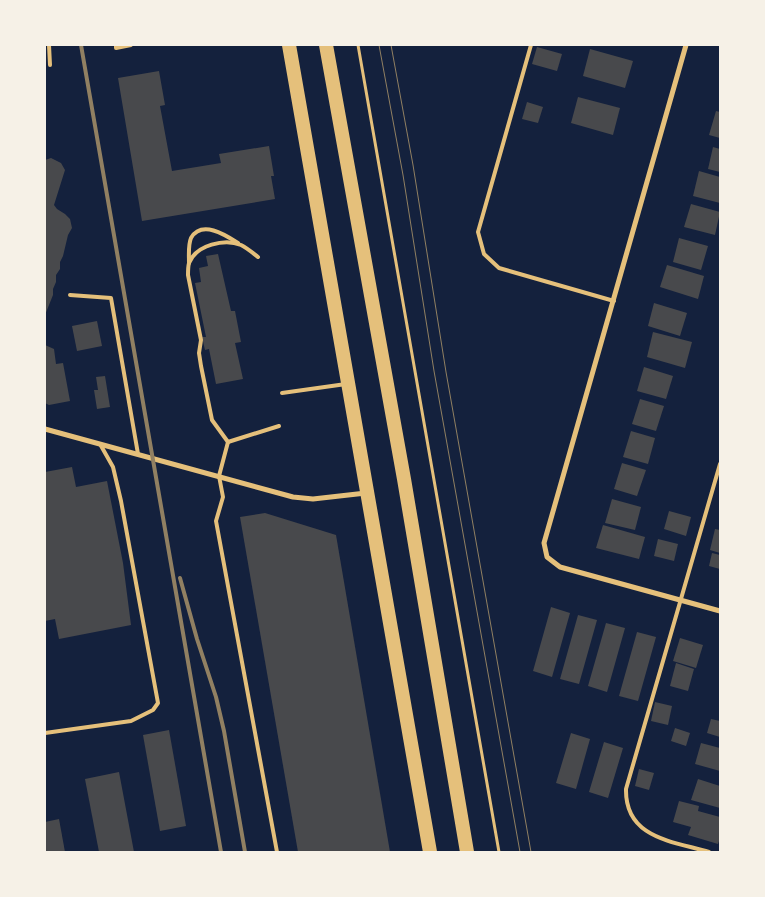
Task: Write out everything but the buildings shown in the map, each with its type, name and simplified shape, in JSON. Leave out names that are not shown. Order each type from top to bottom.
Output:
[{"type":"highway","points":[[289,45],[430,852]]},
{"type":"highway","points":[[326,45],[468,852]]},
{"type":"highway","points":[[331,76],[334,45]]},
{"type":"street","points":[[686,45],[544,543],[547,557],[560,567],[720,611]]},
{"type":"street","points":[[45,429],[299,498],[313,499],[367,493]]},
{"type":"lane","points":[[49,45],[50,65]]},
{"type":"lane","points":[[116,45],[116,48],[131,45]]},
{"type":"lane","points":[[531,45],[478,232],[484,254],[499,268],[614,301]]},
{"type":"lane","points":[[228,442],[212,420],[199,353],[201,340],[188,275],[191,239],[201,231],[214,230],[222,232],[258,257]]},
{"type":"lane","points":[[189,264],[200,250],[211,244],[240,245]]},
{"type":"lane","points":[[70,295],[112,298],[138,454]]},
{"type":"lane","points":[[282,393],[348,384]]},
{"type":"lane","points":[[228,442],[279,426]]},
{"type":"lane","points":[[228,442],[219,476],[223,497],[216,521],[277,852]]},
{"type":"lane","points":[[45,733],[131,721],[153,710],[158,703],[121,501],[113,467],[100,444]]},
{"type":"lane","points":[[709,852],[652,836],[640,828],[629,811],[626,789],[720,464]]},
{"type":"path","points":[[358,45],[499,852]]},
{"type":"tram line","points":[[379,45],[403,175],[434,371],[520,852]]},
{"type":"tram line","points":[[391,45],[413,165],[446,372],[531,852]]},
{"type":"railway","points":[[81,45],[221,852]]},
{"type":"railway","points":[[180,578],[216,697],[224,731],[245,852]]}]
